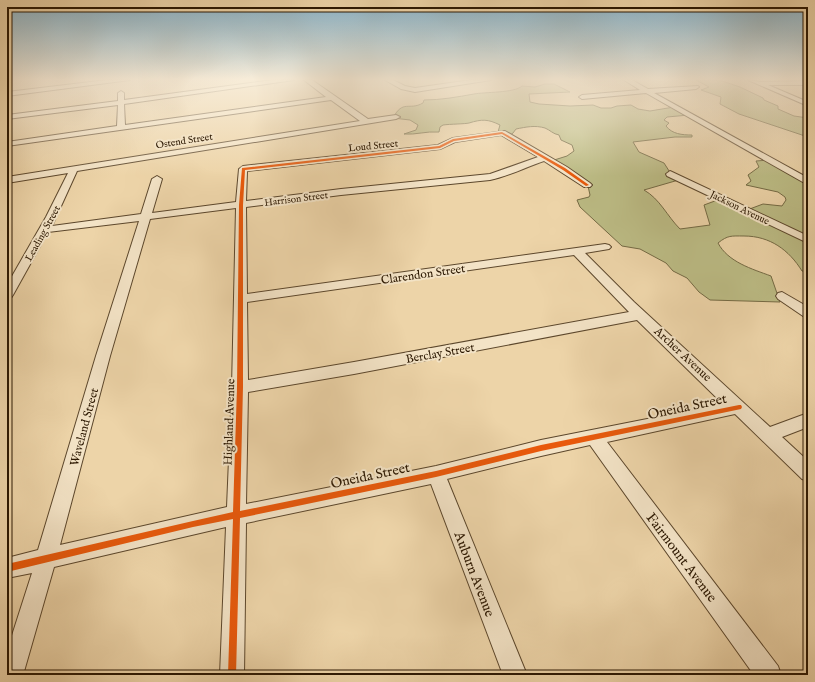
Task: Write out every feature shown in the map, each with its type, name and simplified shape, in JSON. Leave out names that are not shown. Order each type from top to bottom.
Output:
[{"type":"street","points":[[7,117],[46,112]]},
{"type":"street","points":[[121,112],[121,128]]},
{"type":"street","points":[[7,144],[234,112]]},
{"type":"street","points":[[351,112],[365,121]]},
{"type":"street","points":[[682,112],[808,182]]},
{"type":"street","name":"Ostend Street","points":[[7,180],[396,117]]},
{"type":"street","name":"Loud Street","points":[[243,169],[440,147],[453,140],[502,133],[545,158]]},
{"type":"street","points":[[545,158],[564,168],[587,185]]},
{"type":"street","name":"Harrison Street","points":[[43,230],[341,192],[490,177],[500,175],[522,165],[545,158]]},
{"type":"street","name":"Leading Street","points":[[7,295],[66,188],[74,168]]},
{"type":"street","name":"Highland Avenue","points":[[232,675],[240,387],[241,205],[243,169]]},
{"type":"street","name":"Jackson Avenue","points":[[670,174],[808,240]]},
{"type":"street","name":"Waveland Street","points":[[10,675],[46,559],[103,356],[157,179]]},
{"type":"street","name":"Clarendon Street","points":[[241,299],[604,247]]},
{"type":"street","name":"Archer Avenue","points":[[576,252],[640,315],[739,407],[808,474]]},
{"type":"street","points":[[782,296],[808,313]]},
{"type":"street","name":"Berclay Street","points":[[240,387],[370,366],[640,315]]},
{"type":"street","name":"Oneida Street","points":[[7,568],[236,515],[436,474],[541,448],[739,407]]},
{"type":"street","points":[[768,435],[808,420]]},
{"type":"street","name":"Fairmount Avenue","points":[[594,438],[770,675]]},
{"type":"street","name":"Auburn Avenue","points":[[436,474],[515,675]]},
{"type":"green space","points":[[397,112],[683,112],[689,115],[667,117],[664,120],[669,123],[666,126],[671,131],[692,135],[692,137],[675,137],[633,142],[639,152],[664,163],[671,174],[682,179],[644,190],[655,198],[680,229],[710,225],[704,205],[723,198],[747,210],[763,204],[782,206],[786,200],[785,197],[778,192],[746,185],[751,181],[748,175],[759,167],[756,161],[769,160],[808,182],[808,272],[802,271],[797,263],[785,251],[770,242],[753,237],[730,236],[718,243],[722,250],[741,264],[771,276],[780,302],[710,300],[699,292],[687,278],[673,271],[666,263],[640,249],[622,246],[580,207],[577,200],[589,197],[588,186],[551,161],[567,156],[574,151],[572,145],[561,140],[559,135],[545,128],[534,126],[516,129],[509,136],[498,132],[500,125],[485,120],[443,125],[440,127],[439,132],[404,134],[416,130],[418,125],[410,120],[393,118]]},
{"type":"green space","points":[[735,112],[784,112],[794,116],[808,118],[808,137]]},
{"type":"cycle path","points":[[232,675],[240,387],[241,205],[243,169],[440,147],[453,140],[502,133],[564,169],[587,185]]},
{"type":"cycle path","points":[[7,568],[193,524],[436,474],[541,448],[739,407]]}]
